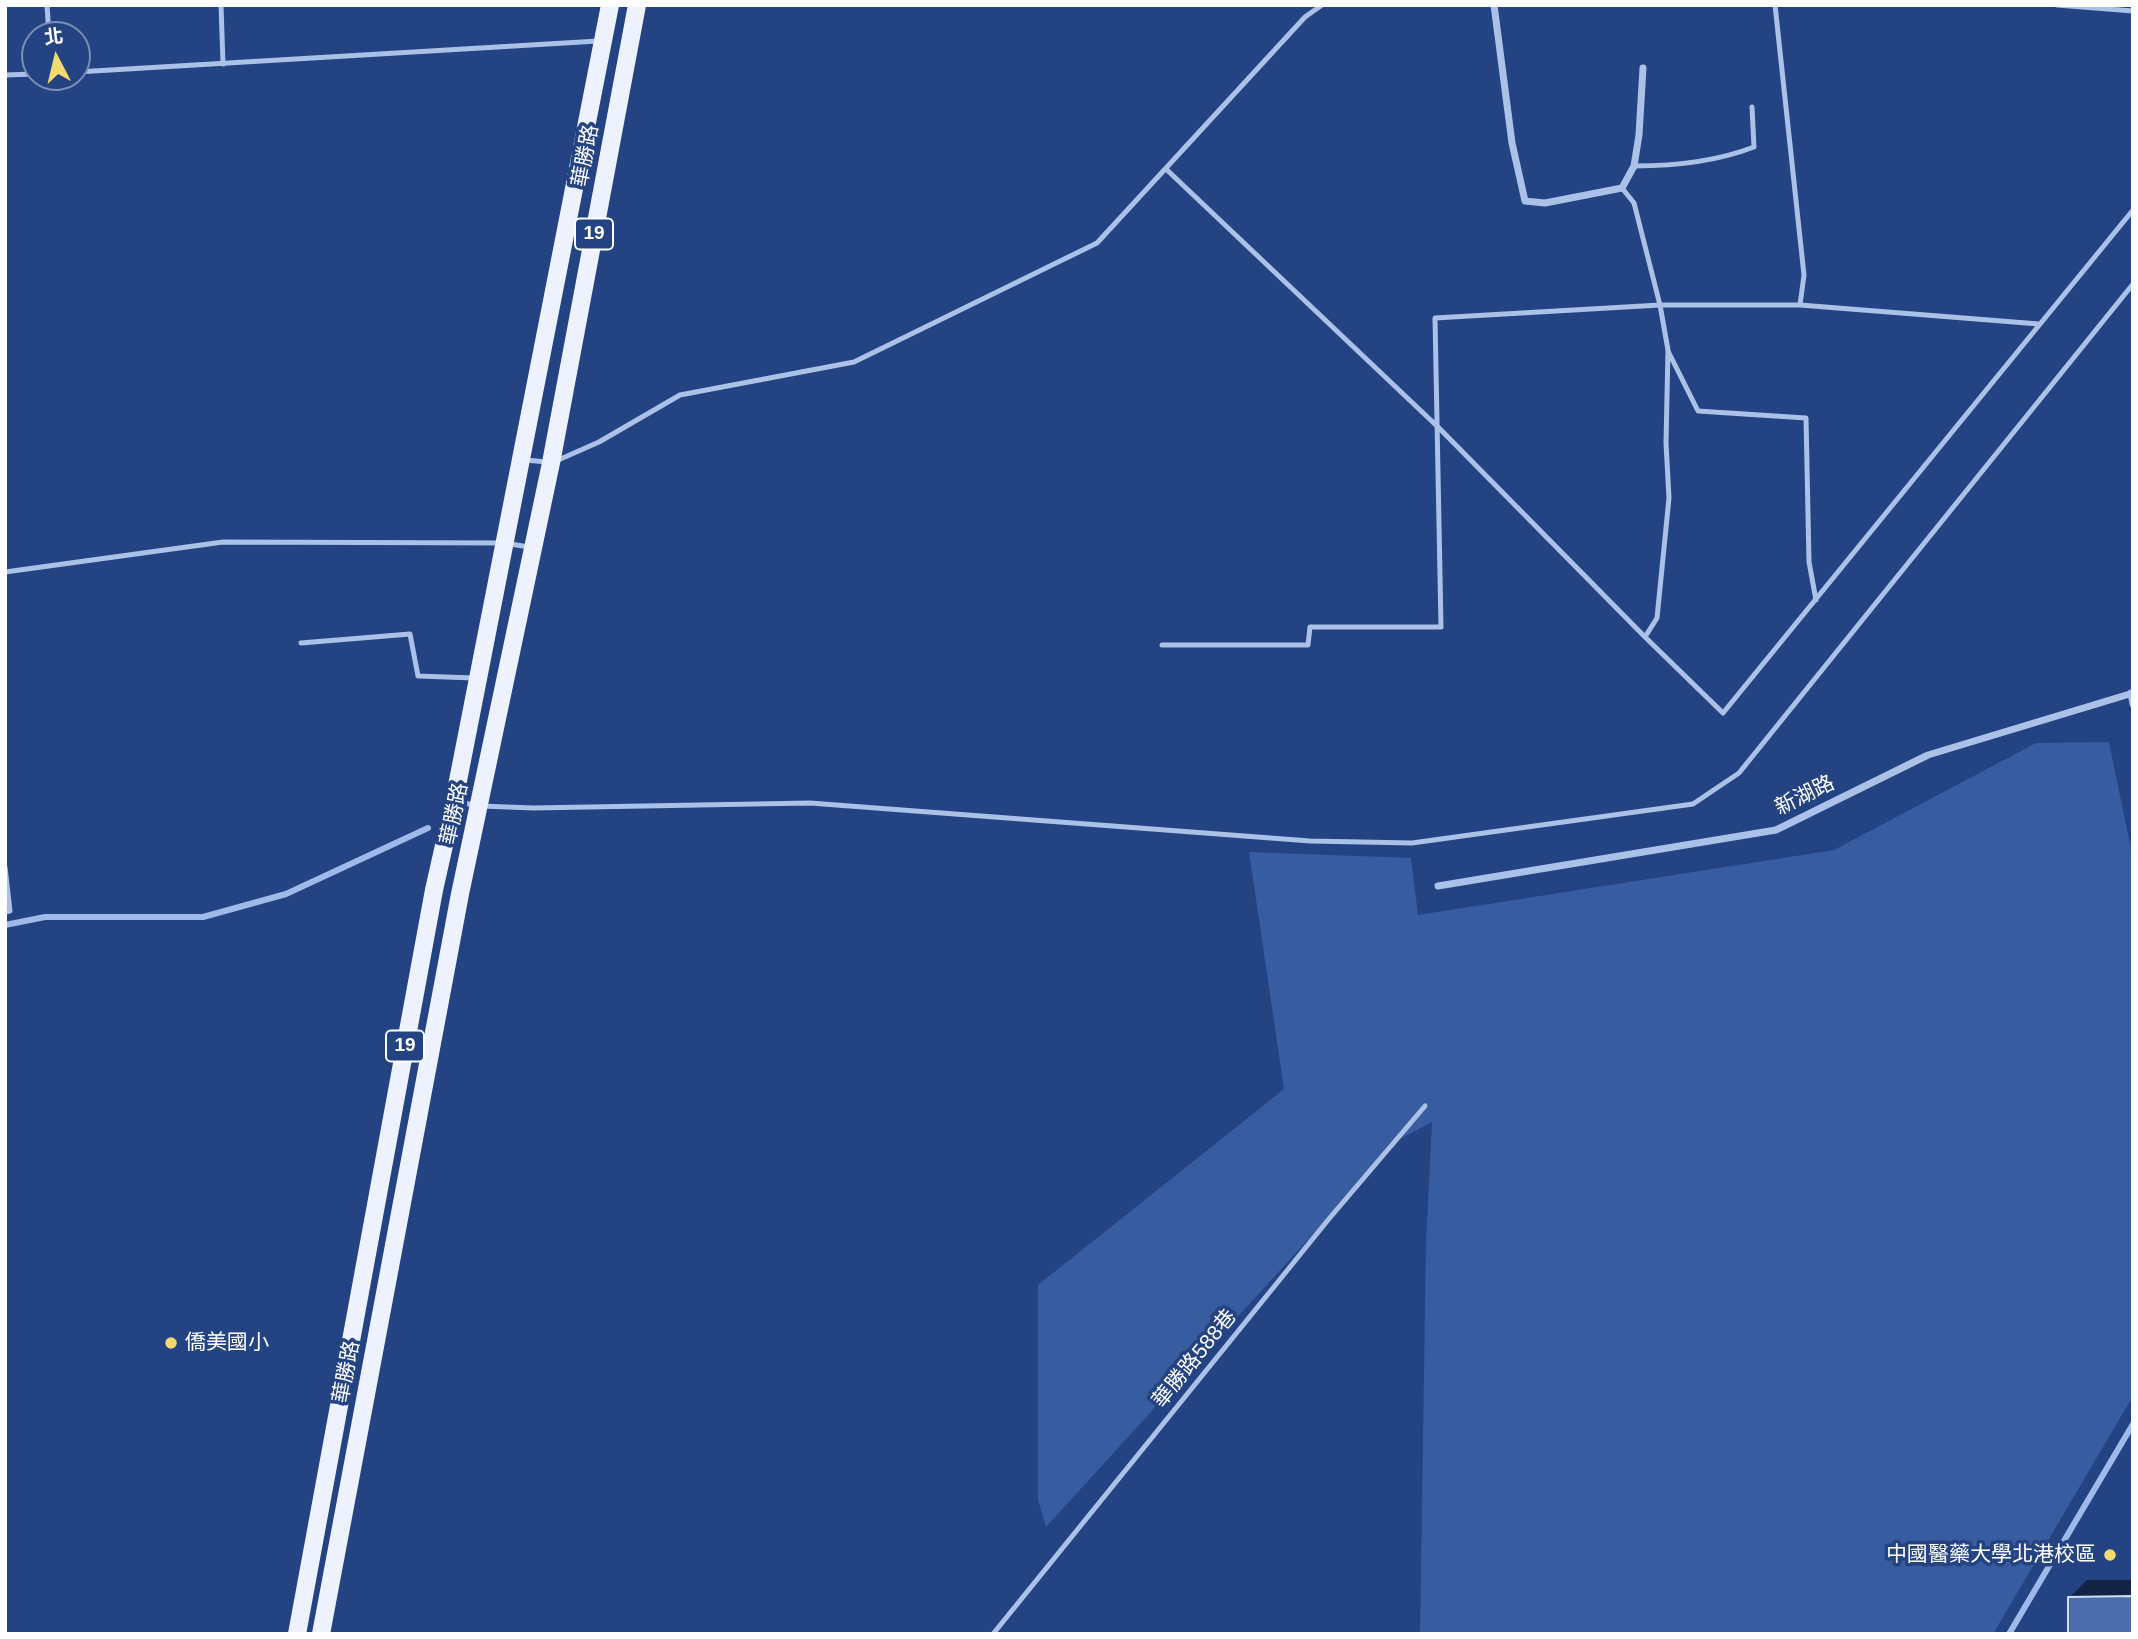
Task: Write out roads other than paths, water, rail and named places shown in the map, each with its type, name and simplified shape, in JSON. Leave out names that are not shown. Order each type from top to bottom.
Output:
[{"type":"main road","name":"華勝路","points":[[297,1634],[434,890],[522,460],[610,5]]},
{"type":"main road","name":"華勝路","points":[[321,1634],[460,894],[481,806],[551,463],[637,5]]},
{"type":"main road","points":[[330,1460],[353,1463]]},
{"type":"street","points":[[1494,5],[1512,144],[1525,201],[1545,203],[1622,188],[1634,166],[1639,135],[1643,68]]},
{"type":"street","points":[[2132,693],[2133,704]]},
{"type":"street","name":"新湖路","points":[[1438,886],[1776,830],[1928,755],[2132,693]]},
{"type":"lane","points":[[221,5],[223,64]]},
{"type":"lane","points":[[522,460],[551,463],[599,442],[680,395],[854,362],[1097,243],[1305,18],[1322,5]]},
{"type":"lane","points":[[1775,5],[1804,275],[1800,304]]},
{"type":"lane","points":[[2057,5],[2133,11]]},
{"type":"lane","points":[[91,71],[603,40],[629,48]]},
{"type":"lane","points":[[1634,166],[1671,166],[1728,157],[1754,147],[1752,107]]},
{"type":"lane","points":[[1166,169],[1439,428],[1723,713],[2133,210]]},
{"type":"lane","points":[[1622,188],[1634,203],[1660,305],[1668,350],[1666,443],[1669,498],[1657,618],[1645,637]]},
{"type":"lane","points":[[454,801],[481,806],[533,808],[810,803],[1132,829],[1310,841],[1412,844],[1693,804],[1739,773],[2133,284]]},
{"type":"lane","points":[[1162,645],[1308,645],[1310,627],[1441,627],[1435,318],[1660,305],[1800,304],[2039,324]]},
{"type":"lane","points":[[1668,350],[1698,411],[1806,418],[1809,562],[1816,600]]},
{"type":"lane","points":[[5,572],[223,542],[504,542],[532,547]]},
{"type":"lane","points":[[300,643],[410,634],[418,676],[478,679]]},
{"type":"lane","points":[[5,867],[7,911]]},
{"type":"lane","name":"華勝路588巷","points":[[993,1634],[1328,1220],[1425,1106]]},
{"type":"waterway","points":[[5,925],[45,917],[203,917],[286,894],[428,828]]},
{"type":"waterway","points":[[2009,1634],[2133,1424]]},
{"type":"place","name":"僑美國小","points":[[171,1343]]},
{"type":"place","name":"中國醫藥大學北港校區","points":[[2110,1555]]}]
